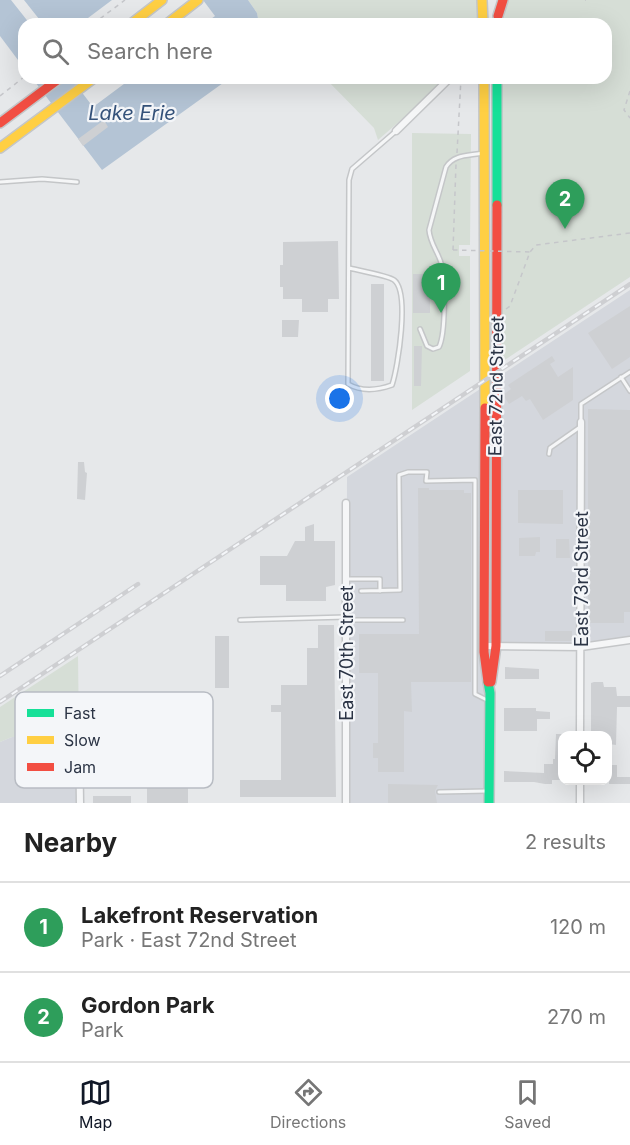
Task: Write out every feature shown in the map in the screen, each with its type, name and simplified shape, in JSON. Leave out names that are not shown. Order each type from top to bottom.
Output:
[{"type":"main road","points":[[138,18],[162,0]]},
{"type":"main road","points":[[175,18],[200,0]]},
{"type":"main road","points":[[482,0],[484,18]]},
{"type":"main road","points":[[485,18],[488,0]]},
{"type":"main road","points":[[498,0],[498,18]]},
{"type":"main road","points":[[498,18],[503,0]]},
{"type":"main road","points":[[0,123],[52,84]]},
{"type":"main road","points":[[0,148],[86,84]]},
{"type":"main road","name":"East 72nd Street","points":[[484,84],[486,153],[484,646],[490,697]]},
{"type":"main road","name":"East 72nd Street","points":[[489,803],[490,697],[496,646],[497,84]]},
{"type":"main road","points":[[486,153],[498,153]]},
{"type":"street","points":[[396,131],[444,84]]},
{"type":"street","name":"East 73rd Street","points":[[580,731],[581,424]]},
{"type":"street","name":"East 70th Street","points":[[346,503],[346,803]]},
{"type":"street","points":[[484,646],[580,647],[630,640]]},
{"type":"street","points":[[580,785],[580,803]]},
{"type":"street","points":[[80,788],[80,803]]},
{"type":"lane","points":[[349,268],[394,279],[400,287],[402,333],[396,373],[392,385],[380,389],[356,389],[348,384],[349,180],[352,169],[396,131]]},
{"type":"lane","points":[[420,329],[427,346],[433,349],[439,347],[443,336],[442,265],[429,239],[429,230],[446,167],[453,159],[486,153]]},
{"type":"lane","points":[[0,182],[42,179],[77,182]]},
{"type":"lane","points":[[549,454],[550,448],[581,424],[581,404],[630,372]]},
{"type":"lane","points":[[621,377],[630,391]]},
{"type":"lane","points":[[361,591],[400,590],[399,475],[408,472],[427,472],[426,481],[475,480],[475,694],[490,697]]},
{"type":"lane","points":[[346,579],[380,579],[380,591]]},
{"type":"lane","points":[[240,620],[346,618],[404,620]]},
{"type":"lane","points":[[439,792],[489,791]]},
{"type":"path","points":[[101,18],[124,0]]},
{"type":"path","points":[[0,96],[18,82]]},
{"type":"path","points":[[630,91],[624,110],[630,118]]},
{"type":"path","points":[[507,309],[530,252],[536,245],[630,233]]},
{"type":"path","points":[[453,250],[530,252]]},
{"type":"shaded area","points":[[248,0],[477,0],[478,18],[258,18]]},
{"type":"shaded area","points":[[507,0],[630,0],[630,277],[500,363],[500,84],[612,84],[612,18],[504,18]]},
{"type":"shaded area","points":[[331,84],[438,84],[378,140],[374,128]]},
{"type":"shaded area","points":[[412,133],[471,134],[470,245],[459,245],[459,256],[470,256],[470,371],[412,410]]},
{"type":"shaded area","points":[[630,290],[630,640],[581,647],[485,646],[489,803],[346,803],[347,477]]},
{"type":"shaded area","points":[[78,656],[78,692],[23,692]]},
{"type":"shaded area","points":[[15,697],[15,737],[0,742],[0,707]]},
{"type":"shaded area","points":[[15,737],[15,788],[80,788],[80,803],[0,803],[0,742]]},
{"type":"water","points":[[0,0],[11,0],[25,18],[18,18],[18,60],[0,36]]},
{"type":"water","points":[[24,0],[112,0],[88,18],[38,18]]},
{"type":"water","points":[[203,0],[248,0],[258,18],[212,18],[215,16]]},
{"type":"water","name":"Lake Erie","points":[[37,84],[76,84],[93,107],[124,84],[222,84],[102,170]]},
{"type":"building","points":[[104,120],[108,127],[83,146],[78,139]]},
{"type":"building","points":[[338,241],[339,299],[328,299],[328,312],[302,312],[302,299],[283,299],[283,287],[280,287],[280,265],[283,265],[283,242]]},
{"type":"building","points":[[413,274],[430,274],[430,313],[413,313]]},
{"type":"building","points":[[371,284],[384,284],[384,381],[371,381]]},
{"type":"building","points":[[630,306],[630,357],[612,369],[588,333]]},
{"type":"building","points":[[282,320],[299,320],[298,337],[282,337]]},
{"type":"building","points":[[414,346],[422,346],[421,386],[414,386]]},
{"type":"building","points":[[552,356],[555,361],[550,364],[558,377],[573,367],[573,400],[543,420],[530,399],[526,401],[522,396],[509,404],[503,395],[511,389],[508,385]]},
{"type":"building","points":[[588,409],[630,410],[630,612],[624,612],[624,623],[588,623]]},
{"type":"building","points":[[78,462],[84,462],[87,473],[85,500],[77,499]]},
{"type":"building","points":[[418,488],[464,490],[464,493],[471,493],[471,682],[411,682],[412,712],[404,711],[404,772],[378,772],[378,758],[373,758],[373,743],[378,743],[378,673],[359,673],[359,634],[419,634]]},
{"type":"building","points":[[518,490],[563,490],[563,524],[518,523]]},
{"type":"building","points":[[314,524],[314,541],[335,541],[335,585],[326,587],[326,601],[286,601],[286,585],[260,585],[260,556],[287,556],[295,541],[305,541],[305,527]]},
{"type":"building","points":[[540,537],[540,552],[536,552],[535,556],[519,556],[519,538]]},
{"type":"building","points":[[556,539],[569,539],[570,558],[556,558]]},
{"type":"building","points":[[318,625],[334,625],[336,797],[240,797],[240,780],[281,780],[281,712],[271,712],[271,705],[281,705],[281,685],[307,685],[307,648],[318,648]]},
{"type":"building","points":[[545,631],[572,631],[572,641],[545,641]]},
{"type":"building","points":[[215,636],[229,636],[229,688],[215,688]]},
{"type":"building","points":[[505,667],[539,669],[539,679],[505,679]]},
{"type":"building","points":[[603,682],[604,687],[616,687],[617,696],[630,696],[630,707],[617,707],[616,745],[612,744],[612,731],[591,731],[591,683]]},
{"type":"building","points":[[504,708],[536,708],[536,711],[550,712],[550,719],[537,719],[537,731],[504,731]]},
{"type":"building","points":[[556,734],[558,734],[558,780],[552,780],[552,784],[504,782],[504,771],[544,773],[544,764],[553,764],[553,759],[555,759]]},
{"type":"building","points":[[612,765],[617,765],[617,777],[630,777],[630,784],[612,784]]},
{"type":"building","points":[[388,784],[438,785],[435,791],[437,803],[388,803]]},
{"type":"building","points":[[147,788],[188,788],[188,803],[147,803]]},
{"type":"building","points":[[93,796],[131,796],[131,803],[93,803]]},
{"type":"railway","points":[[15,692],[630,284]]},
{"type":"railway","points":[[0,676],[138,584]]},
{"type":"railway","points":[[0,702],[15,692]]},
{"type":"traffic: fast","points":[[497,84],[497,205]]},
{"type":"traffic: fast","points":[[488,682],[490,693],[489,803]]},
{"type":"traffic: slow","points":[[139,18],[162,0]]},
{"type":"traffic: slow","points":[[175,18],[198,0]]},
{"type":"traffic: slow","points":[[482,0],[483,18]]},
{"type":"traffic: slow","points":[[0,148],[86,84]]},
{"type":"traffic: slow","points":[[484,84],[485,408]]},
{"type":"traffic: jam","points":[[498,16],[503,0]]},
{"type":"traffic: jam","points":[[0,123],[52,84]]},
{"type":"traffic: jam","points":[[491,682],[496,646],[497,205]]},
{"type":"traffic: jam","points":[[485,408],[484,652],[488,682]]},
{"type":"place","name":"Gordon Park","points":[[565,229]]},
{"type":"place","name":"Lakefront Reservation","points":[[441,313]]}]
